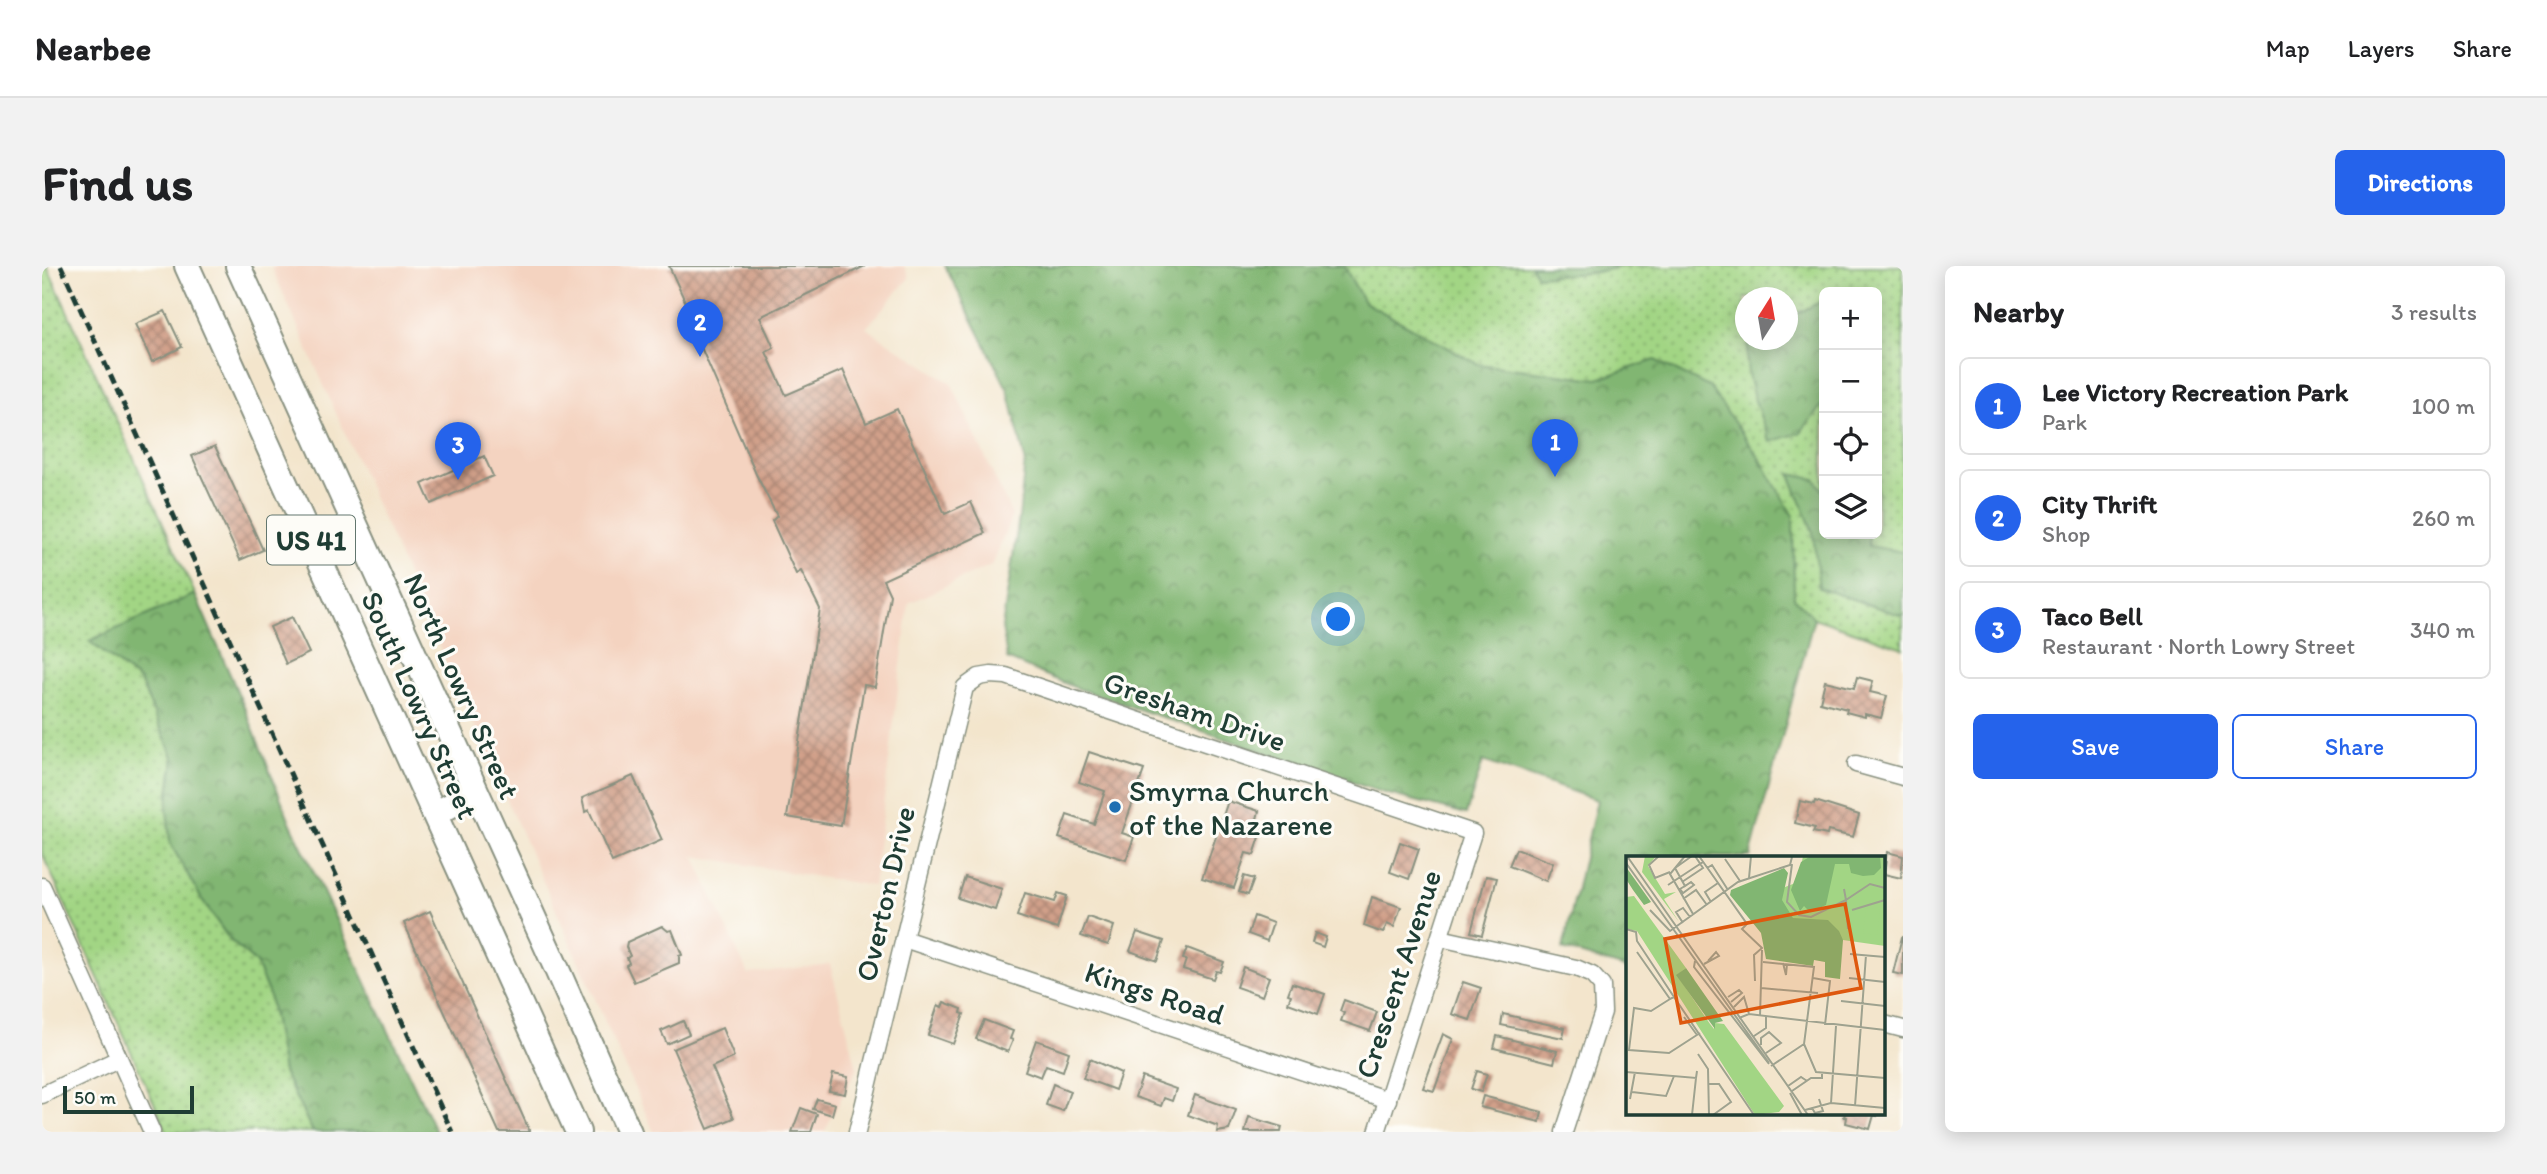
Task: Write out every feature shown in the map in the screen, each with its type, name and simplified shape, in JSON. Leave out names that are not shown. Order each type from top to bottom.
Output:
[{"type":"main road","name":"South Lowry Street","points":[[187,266],[578,1132]]},
{"type":"main road","name":"North Lowry Street","points":[[238,266],[629,1132]]},
{"type":"main road","points":[[435,814],[475,792]]},
{"type":"street","name":"Gresham Drive","points":[[979,677],[1006,676],[1472,833]]},
{"type":"street","name":"Overton Drive","points":[[857,1132],[965,687],[979,677]]},
{"type":"street","points":[[1856,764],[1903,777]]},
{"type":"street","name":"Crescent Avenue","points":[[1377,1132],[1472,833]]},
{"type":"street","points":[[42,886],[152,1132]]},
{"type":"street","points":[[1440,938],[1576,968],[1592,975],[1602,986],[1605,1000],[1603,1013],[1564,1132]]},
{"type":"street","name":"Kings Road","points":[[904,939],[1388,1100]]},
{"type":"street","points":[[1885,1024],[1903,1030]]},
{"type":"street","points":[[42,1095],[118,1059]]},
{"type":"shaded area","points":[[271,266],[904,266],[909,278],[866,328],[951,383],[1012,515],[993,564],[909,603],[873,886],[694,856],[748,974],[830,964],[857,1068],[824,1132],[654,1132]]},
{"type":"green space","points":[[42,266],[47,266],[195,594],[90,642],[140,681],[174,759],[167,807],[202,900],[230,940],[256,963],[271,999],[283,1072],[313,1132],[167,1132],[42,853]]},
{"type":"green space","points":[[945,266],[1344,266],[1364,302],[1478,364],[1598,379],[1655,360],[1709,387],[1759,457],[1793,516],[1794,598],[1814,618],[1750,856],[1626,856],[1626,968],[1563,949],[1597,800],[1483,761],[1466,814],[1381,792],[1074,687],[1007,659],[1002,627],[1025,460],[1008,390]]},
{"type":"green space","points":[[1094,266],[1903,266],[1903,648],[1814,618]]},
{"type":"green space","points":[[1531,266],[1625,266],[1592,273],[1537,276]]},
{"type":"green space","points":[[1819,302],[1819,409],[1800,433],[1770,442],[1749,377],[1748,351],[1798,350],[1798,313]]},
{"type":"green space","points":[[1790,474],[1815,479],[1819,485],[1819,539],[1869,539],[1869,546],[1903,552],[1903,616],[1819,588],[1813,532]]},
{"type":"green space","points":[[195,594],[291,824],[436,1132],[313,1132],[283,1072],[269,995],[256,963],[230,940],[202,900],[170,843],[167,807],[174,759],[140,681],[89,641]]},
{"type":"building","points":[[669,266],[865,266],[760,317],[774,348],[766,352],[786,395],[843,370],[866,423],[897,409],[945,514],[971,502],[985,533],[883,580],[890,595],[875,687],[864,685],[841,826],[787,817],[820,609],[801,571],[796,574],[772,521],[777,516],[700,345],[704,343]]},
{"type":"building","points":[[165,311],[182,347],[152,362],[135,324]]},
{"type":"building","points":[[215,446],[263,550],[240,560],[192,456]]},
{"type":"building","points":[[484,456],[493,476],[431,504],[422,484]]},
{"type":"building","points":[[292,617],[309,653],[286,664],[270,627]]},
{"type":"building","points":[[1857,677],[1873,681],[1870,692],[1887,696],[1881,718],[1865,714],[1865,717],[1820,702],[1825,681],[1854,688]]},
{"type":"building","name":"Smyrna Church of the Nazarene","points":[[1089,752],[1144,770],[1122,833],[1134,837],[1126,860],[1059,838],[1067,815],[1094,824],[1105,791],[1079,782]]},
{"type":"building","points":[[633,776],[662,840],[612,862],[589,810],[585,812],[582,798]]},
{"type":"building","points":[[1228,801],[1259,811],[1256,823],[1264,825],[1254,855],[1246,853],[1234,888],[1202,878]]},
{"type":"building","points":[[1800,801],[1814,804],[1815,801],[1859,815],[1853,837],[1828,831],[1827,835],[1813,832],[1815,828],[1795,823]]},
{"type":"building","points":[[1400,842],[1419,849],[1409,879],[1390,872]]},
{"type":"building","points":[[1516,849],[1553,863],[1546,881],[1509,866]]},
{"type":"building","points":[[1887,852],[1903,856],[1901,878],[1885,874]]},
{"type":"building","points":[[1244,876],[1254,879],[1248,895],[1239,892]]},
{"type":"building","points":[[1486,876],[1497,878],[1482,935],[1471,932]]},
{"type":"building","points":[[965,877],[1002,889],[995,910],[958,898]]},
{"type":"building","points":[[1025,893],[1055,902],[1058,893],[1067,896],[1057,929],[1017,916]]},
{"type":"building","points":[[1372,897],[1401,907],[1394,927],[1387,924],[1383,933],[1364,926]]},
{"type":"building","points":[[430,911],[530,1132],[499,1132],[404,923]]},
{"type":"building","points":[[1254,916],[1273,923],[1267,941],[1248,934]]},
{"type":"building","points":[[1088,917],[1114,926],[1108,945],[1081,936]]},
{"type":"building","points":[[662,926],[668,931],[672,930],[682,955],[679,956],[679,963],[634,982],[626,965],[630,956],[627,942]]},
{"type":"building","points":[[1137,932],[1164,941],[1157,961],[1130,951]]},
{"type":"building","points":[[1315,933],[1326,937],[1323,947],[1312,943]]},
{"type":"building","points":[[1903,937],[1903,975],[1893,973]]},
{"type":"building","points":[[1187,948],[1224,962],[1220,972],[1216,971],[1213,979],[1183,969]]},
{"type":"building","points":[[1243,967],[1269,977],[1262,996],[1236,987]]},
{"type":"building","points":[[1463,982],[1481,988],[1470,1020],[1452,1014]]},
{"type":"building","points":[[1292,983],[1325,994],[1318,1014],[1288,1003]]},
{"type":"building","points":[[1344,1000],[1377,1012],[1370,1031],[1341,1021],[1344,1013],[1340,1011]]},
{"type":"building","points":[[944,1002],[962,1009],[961,1013],[964,1014],[953,1044],[928,1035],[938,1005],[942,1007]]},
{"type":"building","points":[[1503,1014],[1565,1028],[1563,1038],[1501,1025]]},
{"type":"building","points":[[984,1020],[1013,1031],[1008,1052],[976,1039]]},
{"type":"building","points":[[683,1021],[689,1034],[667,1044],[661,1031]]},
{"type":"building","points":[[722,1028],[734,1057],[712,1067],[734,1118],[708,1129],[673,1049]]},
{"type":"building","points":[[1443,1034],[1453,1039],[1434,1091],[1423,1088]]},
{"type":"building","points":[[1497,1036],[1557,1051],[1554,1063],[1494,1048]]},
{"type":"building","points":[[1036,1040],[1069,1052],[1063,1071],[1046,1065],[1041,1077],[1025,1071]]},
{"type":"building","points":[[1090,1059],[1121,1073],[1115,1090],[1083,1078]]},
{"type":"building","points":[[1477,1071],[1487,1074],[1481,1092],[1471,1089]]},
{"type":"building","points":[[833,1074],[848,1077],[845,1094],[829,1091]]},
{"type":"building","points":[[1142,1077],[1176,1089],[1172,1101],[1164,1098],[1161,1106],[1135,1097]]},
{"type":"building","points":[[1053,1084],[1070,1091],[1063,1111],[1046,1105]]},
{"type":"building","points":[[1195,1095],[1236,1110],[1229,1130],[1217,1132],[1218,1126],[1188,1115]]},
{"type":"building","points":[[1483,1096],[1542,1112],[1540,1122],[1480,1107]]},
{"type":"building","points":[[817,1099],[835,1104],[832,1115],[813,1109]]},
{"type":"building","points":[[801,1108],[817,1114],[811,1132],[792,1132]]},
{"type":"building","points":[[1845,1114],[1878,1114],[1874,1115],[1870,1129],[1846,1123],[1847,1117],[1844,1117]]},
{"type":"building","points":[[1249,1117],[1282,1127],[1281,1132],[1245,1132]]},
{"type":"railway","points":[[61,266],[452,1132]]},
{"type":"place","name":"City Thrift","points":[[700,357]]},
{"type":"place","name":"Lee Victory Recreation Park","points":[[1555,477]]},
{"type":"place","name":"Taco Bell","points":[[458,480]]},
{"type":"place","name":"Smyrna Church of the Nazarene","points":[[1115,807]]}]
